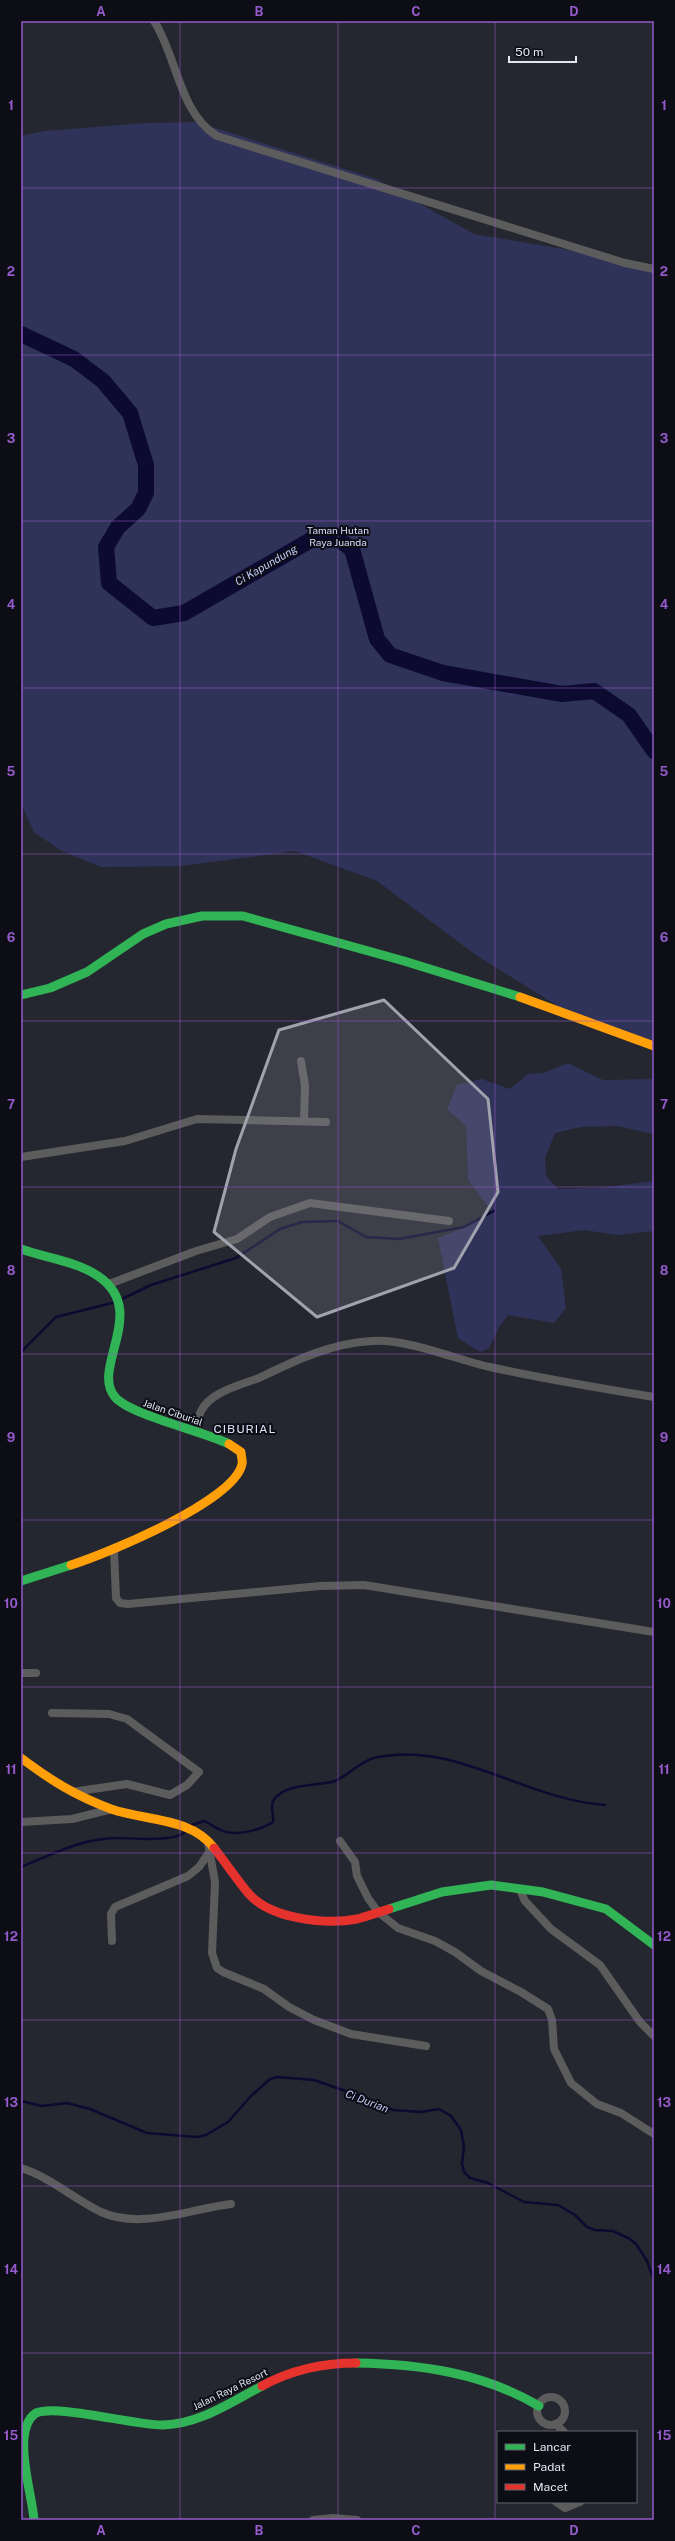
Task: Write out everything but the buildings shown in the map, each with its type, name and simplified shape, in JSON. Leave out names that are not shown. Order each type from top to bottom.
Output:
[{"type":"street","points":[[154,21],[171,55],[180,89],[207,129],[217,136],[625,263],[654,269]]},
{"type":"street","points":[[21,995],[50,988],[87,972],[143,934],[166,924],[202,916],[243,916],[404,961],[529,1000],[654,1046]]},
{"type":"street","points":[[301,1061],[305,1090],[304,1121]]},
{"type":"street","points":[[21,1157],[125,1141],[197,1119],[326,1122]]},
{"type":"street","points":[[21,1249],[86,1268],[109,1284],[196,1251],[237,1239],[270,1217],[303,1204],[310,1203],[449,1221]]},
{"type":"street","name":"Jalan Ciburial","points":[[21,1581],[114,1550],[202,1504],[218,1494],[240,1469],[242,1457],[238,1449],[221,1440],[131,1409],[120,1402],[112,1394],[112,1367],[120,1324],[119,1307],[114,1292],[109,1284]]},
{"type":"street","points":[[197,1432],[204,1407],[210,1400],[230,1389],[299,1358],[342,1346],[372,1341],[408,1346],[490,1367],[587,1387],[654,1396]]},
{"type":"street","points":[[114,1550],[116,1598],[124,1604],[141,1604],[224,1594],[320,1586],[364,1586],[654,1632]]},
{"type":"street","points":[[21,1673],[36,1673]]},
{"type":"street","points":[[52,1713],[109,1714],[127,1719],[199,1772],[187,1785],[170,1795],[127,1784],[71,1792]]},
{"type":"street","points":[[21,1758],[71,1792],[112,1809],[179,1823],[191,1828],[207,1838],[242,1886],[265,1907],[277,1912],[294,1917],[333,1920],[356,1919],[435,1893],[491,1885],[550,1893],[606,1909],[654,1945]]},
{"type":"street","points":[[21,1822],[72,1819],[112,1809]]},
{"type":"street","points":[[207,1838],[216,1898],[212,1953],[217,1968],[264,1990],[289,2007],[314,2020],[351,2034],[426,2046]]},
{"type":"street","points":[[340,1841],[355,1862],[357,1876],[368,1898],[378,1912],[398,1928],[435,1941],[455,1952],[481,1971],[521,1992],[548,2009],[552,2020],[554,2049],[571,2083],[597,2104],[622,2113],[654,2134]]},
{"type":"street","points":[[112,1941],[111,1914],[115,1907],[188,1876],[199,1867],[210,1851]]},
{"type":"street","points":[[520,1890],[525,1901],[551,1929],[600,1965],[640,2022],[654,2036]]},
{"type":"street","points":[[21,2168],[52,2183],[78,2200],[118,2217],[150,2219],[231,2204]]},
{"type":"street","name":"Jalan Raya Resort","points":[[34,2520],[34,2508],[24,2474],[24,2450],[29,2421],[39,2411],[50,2409],[147,2424],[180,2423],[295,2371],[318,2365],[347,2363],[414,2366],[474,2378],[525,2396],[539,2406]]},
{"type":"street","points":[[556,2424],[565,2414],[561,2402],[549,2398],[539,2406],[538,2414],[543,2422],[556,2424],[563,2431]]},
{"type":"street","points":[[558,2503],[565,2508],[578,2503]]},
{"type":"street","points":[[313,2520],[333,2518],[357,2520]]},
{"type":"highlighted area","points":[[384,1000],[488,1099],[498,1192],[454,1268],[317,1317],[214,1232],[236,1149],[279,1030]]},
{"type":"green space","name":"Taman Hutan Raya Juanda","points":[[196,122],[376,179],[474,234],[617,258],[654,267],[654,1047],[572,1015],[476,955],[377,881],[295,851],[181,866],[101,867],[60,850],[34,832],[21,804],[21,136],[45,131],[147,123]]},
{"type":"green space","points":[[568,1063],[603,1080],[654,1079],[654,1134],[617,1126],[581,1127],[555,1133],[545,1158],[546,1176],[558,1189],[600,1188],[654,1181],[654,1231],[617,1235],[584,1230],[538,1236],[561,1269],[566,1308],[554,1323],[508,1315],[499,1327],[489,1348],[480,1352],[458,1338],[438,1238],[466,1227],[492,1212],[468,1180],[466,1126],[447,1109],[457,1085],[482,1079],[510,1089],[528,1074],[543,1073]]},
{"type":"waterway","name":"Ci Kapundung","points":[[21,334],[74,359],[103,381],[130,413],[146,465],[146,493],[138,509],[118,527],[106,547],[109,583],[153,618],[184,613],[316,537],[333,536],[352,549],[377,639],[390,655],[443,673],[562,694],[594,691],[629,715],[654,751]]},
{"type":"waterway","points":[[120,1300],[151,1285],[236,1258],[280,1229],[302,1222],[338,1221],[366,1237],[399,1239],[464,1227],[494,1211]]},
{"type":"waterway","points":[[21,1352],[56,1317],[116,1302]]},
{"type":"waterway","points":[[192,1825],[204,1821],[226,1832],[233,1833],[247,1832],[262,1828],[273,1822],[273,1801],[284,1791],[300,1786],[332,1782],[343,1777],[368,1760],[403,1754],[432,1757],[461,1763],[547,1793],[576,1801],[605,1805]]},
{"type":"waterway","points":[[21,1867],[56,1852],[92,1841],[118,1838],[155,1839],[174,1837],[187,1830]]},
{"type":"waterway","name":"Ci Durian","points":[[21,2101],[42,2106],[67,2103],[90,2109],[147,2133],[197,2137],[206,2135],[228,2122],[251,2096],[270,2079],[278,2077],[314,2080],[393,2110],[421,2112],[439,2109],[451,2116],[461,2130],[464,2146],[462,2164],[464,2172],[470,2178],[488,2183],[524,2202],[558,2205],[575,2215],[587,2227],[595,2230],[613,2231],[630,2239],[636,2244],[647,2261],[654,2280]]},
{"type":"traffic: fast","points":[[21,995],[50,988],[87,972],[143,934],[166,924],[202,916],[243,916],[404,961],[520,997]]},
{"type":"traffic: fast","points":[[21,1249],[61,1260],[89,1271],[98,1276],[113,1290],[119,1306],[120,1322],[109,1371],[109,1385],[115,1397],[123,1404],[135,1410],[229,1444]]},
{"type":"traffic: fast","points":[[21,1581],[71,1565]]},
{"type":"traffic: fast","points":[[389,1909],[442,1892],[491,1885],[543,1892],[606,1909],[654,1945]]},
{"type":"traffic: fast","points":[[356,2363],[428,2368],[451,2372],[496,2386],[539,2406]]},
{"type":"traffic: fast","points":[[34,2520],[27,2480],[24,2448],[28,2421],[36,2413],[61,2411],[150,2424],[177,2424],[190,2421],[215,2411],[262,2386]]},
{"type":"traffic: slow","points":[[520,997],[654,1046]]},
{"type":"traffic: slow","points":[[71,1565],[139,1538],[194,1509],[217,1494],[234,1479],[242,1464],[241,1452],[229,1444]]},
{"type":"traffic: slow","points":[[21,1758],[53,1781],[74,1793],[124,1813],[180,1825],[204,1838],[214,1848]]},
{"type":"traffic: jam","points":[[214,1848],[249,1894],[271,1909],[285,1914],[315,1920],[344,1921],[357,1919],[389,1909]]},
{"type":"traffic: jam","points":[[262,2386],[273,2380],[308,2368],[332,2364],[356,2363]]},
{"type":"district","name":"CIBURIAL","points":[[245,1429]]}]
